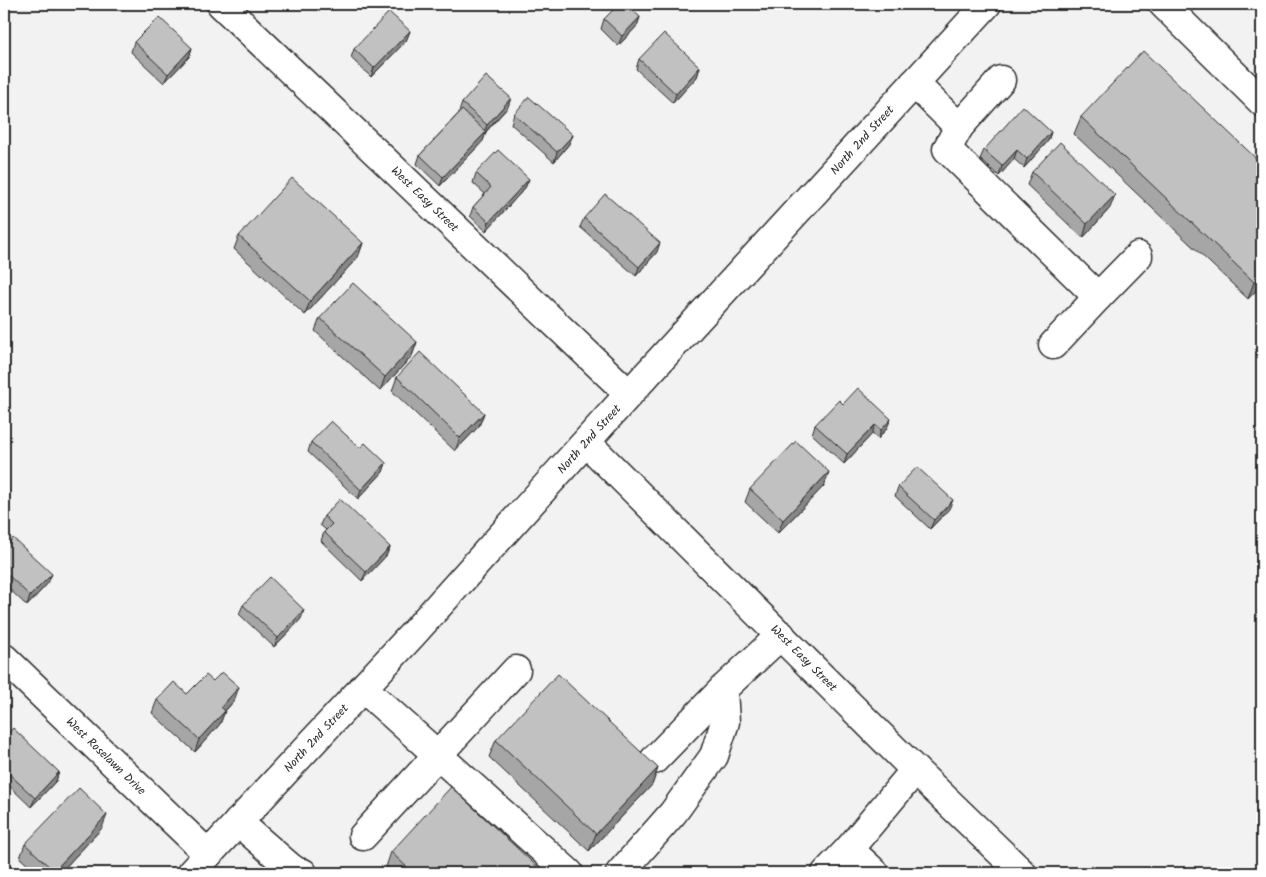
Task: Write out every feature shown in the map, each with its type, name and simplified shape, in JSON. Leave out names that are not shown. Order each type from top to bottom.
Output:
[{"type":"street","name":"West Easy Street","points":[[221,4],[629,394]]},
{"type":"street","name":"North 2nd Street","points":[[200,864],[987,4]]},
{"type":"street","points":[[1163,4],[1262,102]]},
{"type":"street","points":[[1001,80],[959,127],[947,149],[1098,297]]},
{"type":"street","points":[[914,83],[959,127]]},
{"type":"street","points":[[1052,345],[1138,256]]},
{"type":"street","name":"West Easy Street","points":[[587,442],[1020,873]]},
{"type":"street","points":[[654,760],[781,635]]},
{"type":"street","name":"West Roselawn Drive","points":[[4,658],[200,864]]},
{"type":"street","points":[[363,836],[439,756],[516,670]]},
{"type":"street","points":[[363,688],[569,873]]},
{"type":"street","points":[[620,873],[674,813],[714,756],[725,722],[723,690]]},
{"type":"street","points":[[826,873],[915,770]]},
{"type":"street","points":[[238,822],[291,868],[303,873]]},
{"type":"street","points":[[849,848],[875,873]]},
{"type":"building","points":[[619,4],[626,4],[640,17],[622,36],[604,19]]},
{"type":"building","points":[[389,12],[410,31],[374,68],[354,49]]},
{"type":"building","points":[[159,17],[192,48],[168,74],[134,42]]},
{"type":"building","points":[[664,33],[700,67],[676,94],[639,59]]},
{"type":"building","points":[[1143,51],[1262,164],[1262,273],[1254,282],[1081,117]]},
{"type":"building","points":[[486,76],[511,98],[487,125],[462,103]]},
{"type":"building","points":[[529,97],[573,135],[557,152],[514,114]]},
{"type":"building","points":[[1023,106],[1051,132],[1027,159],[1017,150],[1002,166],[984,150]]},
{"type":"building","points":[[462,110],[486,132],[443,177],[420,155]]},
{"type":"building","points":[[1060,142],[1115,195],[1087,224],[1032,172]]},
{"type":"building","points":[[498,150],[529,179],[489,222],[473,207],[491,187],[476,173]]},
{"type":"building","points":[[292,178],[363,243],[310,301],[239,236]]},
{"type":"building","points":[[605,194],[660,243],[639,267],[584,218]]},
{"type":"building","points":[[353,283],[417,342],[385,377],[320,318]]},
{"type":"building","points":[[420,352],[484,413],[460,438],[397,377]]},
{"type":"building","points":[[858,388],[891,419],[881,430],[875,425],[847,454],[815,425],[839,400],[843,404]]},
{"type":"building","points":[[331,421],[360,448],[365,443],[386,463],[361,490],[311,442]]},
{"type":"building","points":[[796,441],[829,472],[783,520],[750,489]]},
{"type":"building","points":[[917,467],[953,500],[934,520],[898,487]]},
{"type":"building","points":[[340,499],[390,547],[366,572],[324,532],[332,524],[324,516]]},
{"type":"building","points":[[13,538],[52,574],[30,596],[4,571],[4,548]]},
{"type":"building","points":[[270,577],[304,610],[278,638],[243,605]]},
{"type":"building","points":[[222,672],[239,687],[221,707],[225,711],[199,739],[157,700],[174,682],[187,694],[206,675],[213,681]]},
{"type":"building","points":[[558,674],[658,768],[596,834],[496,740]]},
{"type":"building","points":[[13,728],[59,772],[35,798],[6,771],[4,773],[4,738]]},
{"type":"building","points":[[451,787],[544,873],[413,873],[391,852]]},
{"type":"building","points":[[79,788],[107,815],[54,871],[25,844]]},
{"type":"building","points":[[1221,867],[1227,873],[1215,873]]}]
